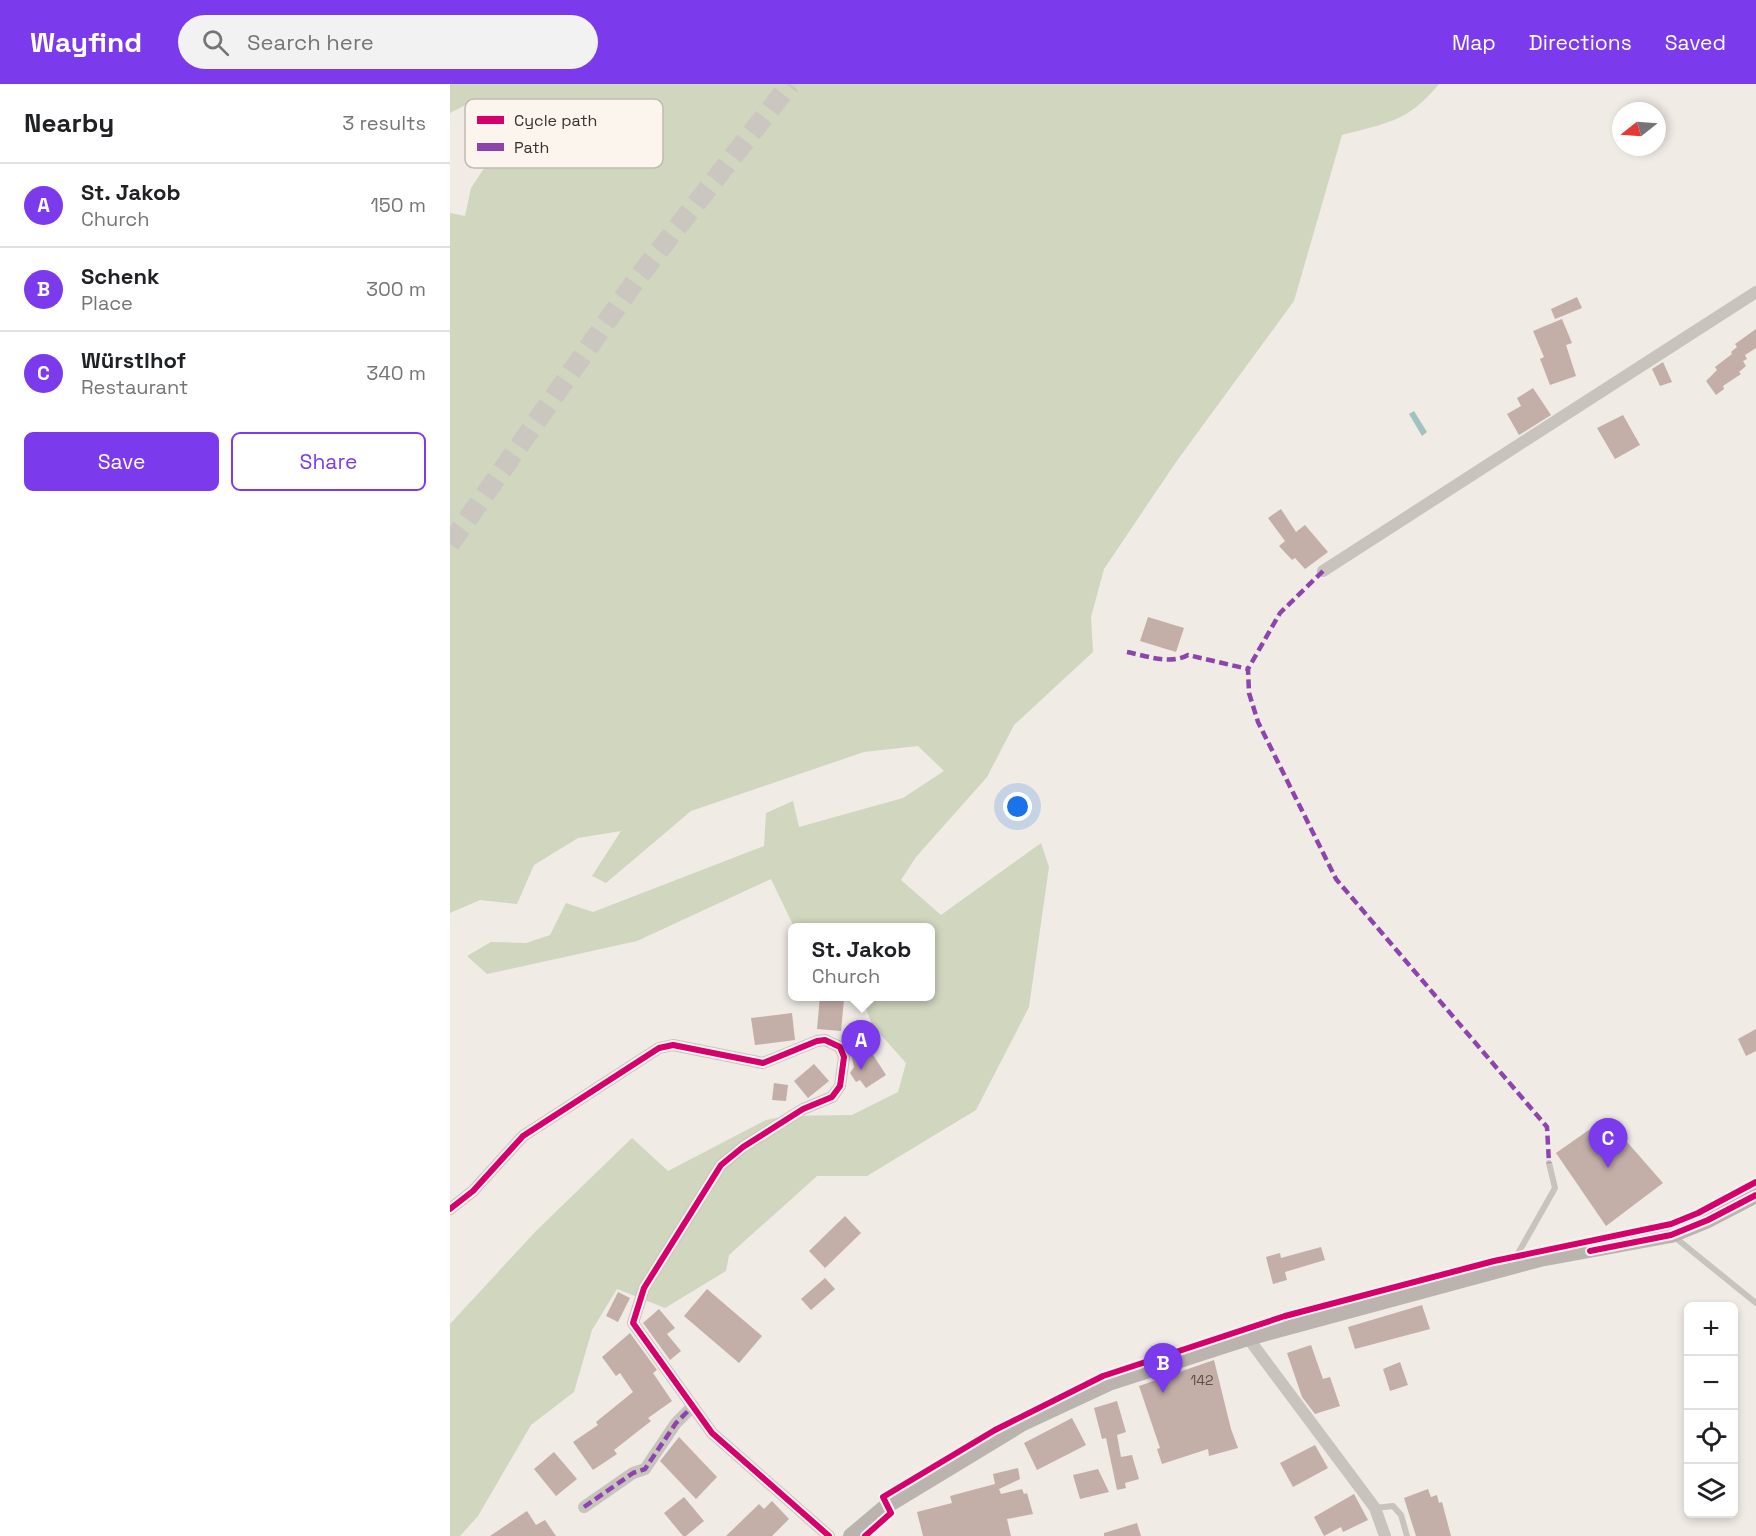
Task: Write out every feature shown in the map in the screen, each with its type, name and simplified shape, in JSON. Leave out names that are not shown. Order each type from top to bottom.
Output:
[{"type":"street","points":[[1323,571],[1756,292]]},
{"type":"street","points":[[450,1209],[473,1191],[523,1136],[659,1048],[673,1045],[763,1063],[817,1041],[825,1040],[840,1047],[844,1057],[840,1086],[832,1097],[793,1115],[743,1147],[721,1165],[644,1288],[633,1323],[712,1433],[829,1536]]},
{"type":"street","points":[[851,1536],[888,1505],[1023,1423],[1109,1383],[1248,1338],[1511,1267],[1671,1235],[1708,1220],[1756,1195]]},
{"type":"street","points":[[1248,1338],[1375,1508],[1385,1536]]},
{"type":"street","points":[[584,1508],[633,1473],[645,1469],[676,1424],[693,1406]]},
{"type":"lane","points":[[1511,1267],[1555,1188],[1549,1163]]},
{"type":"lane","points":[[1671,1235],[1756,1302]]},
{"type":"lane","points":[[1375,1508],[1394,1506],[1401,1515],[1407,1536]]},
{"type":"green space","points":[[450,84],[1439,84],[1428,97],[1407,114],[1384,124],[1342,135],[1294,301],[1176,462],[1104,569],[1091,617],[1093,652],[1014,725],[987,777],[916,857],[901,880],[941,915],[1041,843],[1049,867],[1029,1007],[976,1110],[867,1176],[817,1176],[729,1255],[726,1271],[665,1308],[617,1289],[592,1330],[574,1392],[531,1425],[478,1516],[460,1536],[450,1536],[450,1324],[536,1231],[632,1138],[668,1171],[766,1120],[787,1116],[852,1115],[898,1092],[906,1063],[872,1025],[863,1001],[935,1001],[935,923],[792,923],[771,879],[637,941],[487,974],[467,956],[491,942],[526,943],[550,935],[566,903],[593,912],[764,846],[766,813],[793,801],[799,827],[903,798],[944,771],[918,746],[864,752],[691,811],[606,883],[592,876],[621,831],[578,838],[534,865],[517,904],[480,900],[450,913],[450,213],[465,216],[471,188],[484,168],[663,168],[663,99],[465,99],[465,106],[450,113]]},
{"type":"water","points":[[1414,411],[1427,432],[1422,436],[1409,414]]},
{"type":"building","points":[[1577,297],[1582,308],[1555,319],[1551,309]]},
{"type":"building","points":[[1562,319],[1572,343],[1566,345],[1576,376],[1550,385],[1540,359],[1544,357],[1533,331]]},
{"type":"building","points":[[1756,329],[1756,348],[1745,355],[1747,359],[1743,361],[1746,366],[1739,372],[1741,374],[1723,386],[1724,389],[1716,395],[1706,381],[1717,370],[1715,367],[1732,354],[1731,352],[1737,347],[1735,344]]},
{"type":"building","points":[[1663,362],[1672,382],[1660,386],[1652,369]]},
{"type":"building","points":[[1533,388],[1551,415],[1519,435],[1507,414],[1521,406],[1517,398]]},
{"type":"building","points":[[1623,415],[1640,445],[1615,459],[1597,428]]},
{"type":"building","points":[[1281,509],[1296,532],[1305,525],[1328,552],[1305,569],[1295,558],[1292,560],[1279,546],[1285,541],[1268,518]]},
{"type":"building","points":[[1148,617],[1184,628],[1176,652],[1140,641]]},
{"type":"building","points":[[820,1001],[844,1001],[841,1031],[817,1029]]},
{"type":"building","points":[[792,1013],[795,1040],[755,1045],[751,1018]]},
{"type":"building","points":[[1756,1029],[1756,1051],[1746,1056],[1738,1039]]},
{"type":"building","points":[[859,1047],[868,1047],[886,1075],[866,1088],[860,1080],[856,1082],[850,1073],[854,1067],[851,1053]]},
{"type":"building","points":[[814,1064],[829,1081],[808,1098],[794,1081]]},
{"type":"building","points":[[774,1083],[788,1085],[786,1101],[772,1100]]},
{"type":"building","points":[[1606,1118],[1663,1183],[1606,1226],[1556,1153]]},
{"type":"building","points":[[845,1216],[861,1233],[825,1268],[809,1251]]},
{"type":"building","points":[[1321,1247],[1325,1260],[1285,1272],[1287,1280],[1273,1284],[1266,1257],[1280,1253],[1281,1258]]},
{"type":"building","points":[[825,1278],[835,1289],[811,1310],[801,1299]]},
{"type":"building","points":[[707,1289],[762,1336],[739,1363],[684,1316]]},
{"type":"building","points":[[618,1292],[630,1298],[618,1322],[606,1316]]},
{"type":"building","points":[[1422,1305],[1430,1329],[1355,1349],[1348,1327]]},
{"type":"building","points":[[659,1309],[675,1328],[667,1334],[681,1351],[670,1360],[643,1323]]},
{"type":"building","points":[[630,1333],[657,1370],[653,1373],[672,1401],[648,1418],[651,1421],[614,1450],[617,1454],[593,1470],[573,1442],[598,1425],[596,1422],[633,1392],[620,1373],[616,1376],[602,1357]]},
{"type":"building","points":[[1311,1345],[1323,1379],[1330,1377],[1340,1406],[1315,1414],[1302,1397],[1287,1353]]},
{"type":"building","points":[[1214,1360],[1238,1448],[1209,1456],[1208,1449],[1162,1464],[1157,1449],[1160,1448],[1139,1386]]},
{"type":"building","points":[[1400,1362],[1408,1385],[1390,1391],[1383,1369]]},
{"type":"building","points":[[1117,1401],[1126,1432],[1117,1435],[1121,1457],[1132,1455],[1139,1479],[1125,1483],[1126,1488],[1117,1490],[1106,1438],[1102,1439],[1094,1408]]},
{"type":"building","points":[[1072,1418],[1086,1445],[1037,1470],[1024,1443]]},
{"type":"building","points":[[679,1437],[717,1477],[696,1499],[660,1461]]},
{"type":"building","points":[[1315,1445],[1328,1468],[1293,1487],[1280,1463]]},
{"type":"building","points":[[554,1452],[577,1479],[556,1496],[534,1469]]},
{"type":"building","points":[[1018,1468],[1020,1479],[999,1489],[1001,1494],[1022,1489],[1024,1494],[1027,1493],[1033,1514],[1007,1519],[1011,1536],[923,1536],[917,1512],[952,1503],[950,1496],[995,1484],[993,1474]]},
{"type":"building","points":[[1098,1469],[1109,1492],[1080,1499],[1073,1475]]},
{"type":"building","points":[[1428,1489],[1431,1497],[1437,1495],[1439,1503],[1442,1502],[1451,1536],[1416,1536],[1404,1498]]},
{"type":"building","points":[[1354,1494],[1368,1520],[1343,1532],[1341,1527],[1324,1536],[1314,1517]]},
{"type":"building","points":[[684,1497],[704,1521],[686,1536],[683,1536],[664,1513]]},
{"type":"building","points":[[772,1501],[789,1519],[772,1536],[726,1536],[759,1504],[764,1509]]},
{"type":"building","points":[[527,1511],[536,1525],[545,1520],[556,1536],[490,1536]]},
{"type":"building","points":[[1137,1523],[1141,1536],[1104,1536],[1104,1533]]},
{"type":"tunnel","points":[[450,544],[636,280],[790,84]]},
{"type":"marked path","points":[[1323,571],[1280,613],[1248,669],[1249,693],[1258,722],[1336,879],[1547,1127],[1549,1163]]},
{"type":"marked path","points":[[1127,652],[1166,660],[1188,655],[1248,669]]},
{"type":"marked path","points":[[584,1507],[633,1473],[645,1469],[676,1423],[693,1406]]},
{"type":"cycle path","points":[[450,1209],[473,1191],[523,1136],[659,1048],[673,1045],[763,1063],[817,1041],[825,1040],[840,1047],[844,1057],[840,1086],[832,1097],[803,1109],[743,1147],[721,1165],[644,1288],[633,1323],[712,1433],[829,1536]]},
{"type":"cycle path","points":[[865,1536],[891,1513],[883,1497],[995,1430],[1103,1376],[1285,1316],[1494,1261],[1671,1224],[1698,1213],[1756,1182]]},
{"type":"cycle path","points":[[1590,1251],[1671,1235],[1708,1220],[1756,1195]]},
{"type":"place","name":"St. Jakob","points":[[861,1070]]},
{"type":"place","name":"Würstlhof","points":[[1608,1168]]},
{"type":"place","name":"Schenk","points":[[1163,1393]]}]
